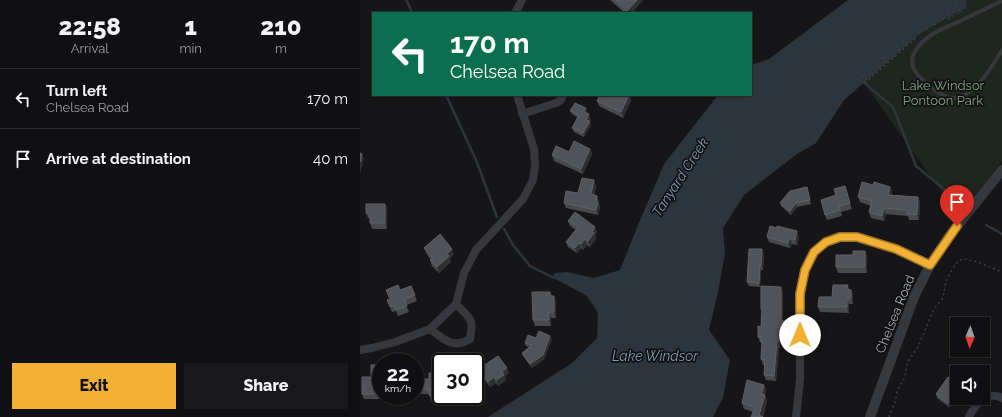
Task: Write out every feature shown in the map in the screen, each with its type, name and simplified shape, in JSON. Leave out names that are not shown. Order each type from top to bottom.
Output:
[{"type":"street","points":[[516,12],[522,0]]},
{"type":"street","points":[[360,350],[395,342],[430,328],[456,304],[464,273],[476,250],[523,199],[533,180],[535,165],[534,149],[516,96]]},
{"type":"street","points":[[522,114],[556,104],[561,100],[563,96]]},
{"type":"street","name":"Chelsea Road","points":[[870,417],[914,298],[930,265],[950,235],[1002,170]]},
{"type":"street","points":[[796,417],[800,379],[800,294],[805,270],[814,252],[826,242],[840,237],[857,237],[896,249],[930,265]]},
{"type":"street","points":[[430,328],[448,342],[454,344],[465,343],[470,339],[472,324],[470,318],[456,304]]},
{"type":"street","points":[[969,417],[977,404],[985,398],[992,396],[999,396],[1002,398]]},
{"type":"lane","points":[[1002,1],[933,34],[919,45],[912,54],[912,63],[915,72],[922,80],[942,95],[950,98],[958,98],[973,89],[992,67],[1002,50]]},
{"type":"path","points":[[956,6],[960,12]]},
{"type":"path","points":[[948,10],[951,17]]},
{"type":"path","points":[[940,14],[944,21]]},
{"type":"path","points":[[932,19],[936,26]]},
{"type":"path","points":[[924,23],[928,30]]},
{"type":"path","points":[[917,27],[921,34]]},
{"type":"path","points":[[910,34],[915,40]]},
{"type":"path","points":[[903,39],[908,46]]},
{"type":"path","points":[[896,46],[901,52]]},
{"type":"path","points":[[890,52],[894,57]]},
{"type":"path","points":[[883,57],[887,63]]},
{"type":"path","points":[[876,63],[880,69]]},
{"type":"path","points":[[869,69],[874,75]]},
{"type":"path","points":[[862,75],[867,81]]},
{"type":"path","points":[[889,417],[896,400],[899,387],[904,379],[908,361],[918,347],[934,309],[943,298],[946,281],[958,261],[964,259],[978,262],[1002,272]]},
{"type":"green space","name":"Lake Windsor Pontoon Park","points":[[966,0],[1002,0],[1002,161],[958,215],[864,83],[921,33],[963,9],[966,9]]},
{"type":"water","name":"Lake Windsor","points":[[848,0],[966,0],[966,9],[963,9],[921,33],[844,100],[816,143],[797,154],[744,195],[723,228],[725,254],[709,330],[730,360],[723,398],[713,417],[488,417],[572,363],[597,338],[598,313],[587,296],[552,277],[555,273],[567,272],[594,278],[620,270],[664,164],[717,96],[752,96],[752,65],[769,59]]},
{"type":"building","points":[[615,0],[637,0],[627,11]]},
{"type":"building","points":[[600,96],[629,96],[621,112],[597,101]]},
{"type":"building","points":[[575,103],[586,108],[584,112],[589,114],[586,120],[590,121],[583,133],[572,128],[579,115],[570,111]]},
{"type":"building","points":[[574,141],[590,149],[581,169],[552,155],[556,146],[569,152]]},
{"type":"building","points":[[582,178],[594,180],[591,194],[597,196],[596,201],[598,202],[596,210],[564,203],[566,191],[578,193]]},
{"type":"building","points":[[862,182],[873,185],[874,182],[890,187],[888,195],[918,197],[917,215],[907,214],[908,210],[884,208],[882,216],[869,212],[872,201],[858,197]]},
{"type":"building","points":[[845,186],[850,203],[839,206],[840,210],[825,215],[821,200],[836,195],[834,189]]},
{"type":"building","points":[[807,187],[810,200],[796,203],[790,211],[780,203],[790,191]]},
{"type":"building","points":[[366,204],[385,204],[385,223],[370,223],[370,213],[366,213]]},
{"type":"building","points":[[575,212],[595,227],[592,232],[594,233],[588,241],[585,239],[575,248],[566,242],[578,227],[568,221]]},
{"type":"building","points":[[770,226],[777,228],[777,226],[797,231],[795,240],[790,238],[788,243],[767,237]]},
{"type":"building","points":[[440,234],[452,249],[447,254],[449,256],[437,267],[430,260],[433,258],[424,248]]},
{"type":"building","points":[[749,249],[762,249],[759,283],[747,282]]},
{"type":"building","points":[[853,251],[865,251],[865,267],[836,267],[836,255],[853,255]]},
{"type":"building","points":[[398,285],[400,290],[411,286],[415,295],[404,299],[407,306],[396,310],[394,305],[390,307],[387,300],[390,299],[386,290]]},
{"type":"building","points":[[833,285],[848,285],[847,289],[851,290],[851,298],[847,298],[847,307],[818,307],[819,297],[832,297]]},
{"type":"building","points":[[761,286],[781,287],[781,321],[784,321],[784,332],[778,332],[774,376],[764,375],[765,360],[761,359],[762,342],[761,337],[758,337],[758,326],[761,327]]},
{"type":"building","points":[[532,292],[550,292],[550,296],[554,296],[554,312],[549,312],[549,320],[533,320]]},
{"type":"building","points":[[539,331],[550,336],[543,355],[530,364],[522,353],[532,345],[525,343],[528,335],[536,338]]},
{"type":"building","points":[[498,356],[507,368],[502,371],[504,375],[496,380],[494,377],[488,382],[484,376],[484,366]]},
{"type":"building","points":[[372,365],[372,394],[362,394],[362,377],[371,377]]},
{"type":"building","points":[[429,373],[432,373],[432,395],[429,395],[429,389],[424,389],[424,379],[429,379]]},
{"type":"building","points":[[948,377],[950,379],[950,401],[948,403],[936,394]]},
{"type":"building","points":[[747,380],[764,385],[761,396],[762,394],[765,395],[759,415],[763,417],[751,417],[755,407],[742,403]]},
{"type":"waterway","points":[[406,0],[412,12]]},
{"type":"waterway","points":[[862,81],[893,107],[916,166],[956,199]]},
{"type":"waterway","points":[[446,96],[476,160],[497,217]]},
{"type":"waterway","points":[[986,225],[1002,234]]},
{"type":"waterway","points":[[504,229],[513,245],[530,266],[556,278]]},
{"type":"route","points":[[800,335],[800,294],[805,270],[814,252],[826,242],[840,237],[857,237],[896,249],[930,265],[957,226]]},
{"type":"water label","name":"Tanyard Creek","points":[[680,177]]}]
